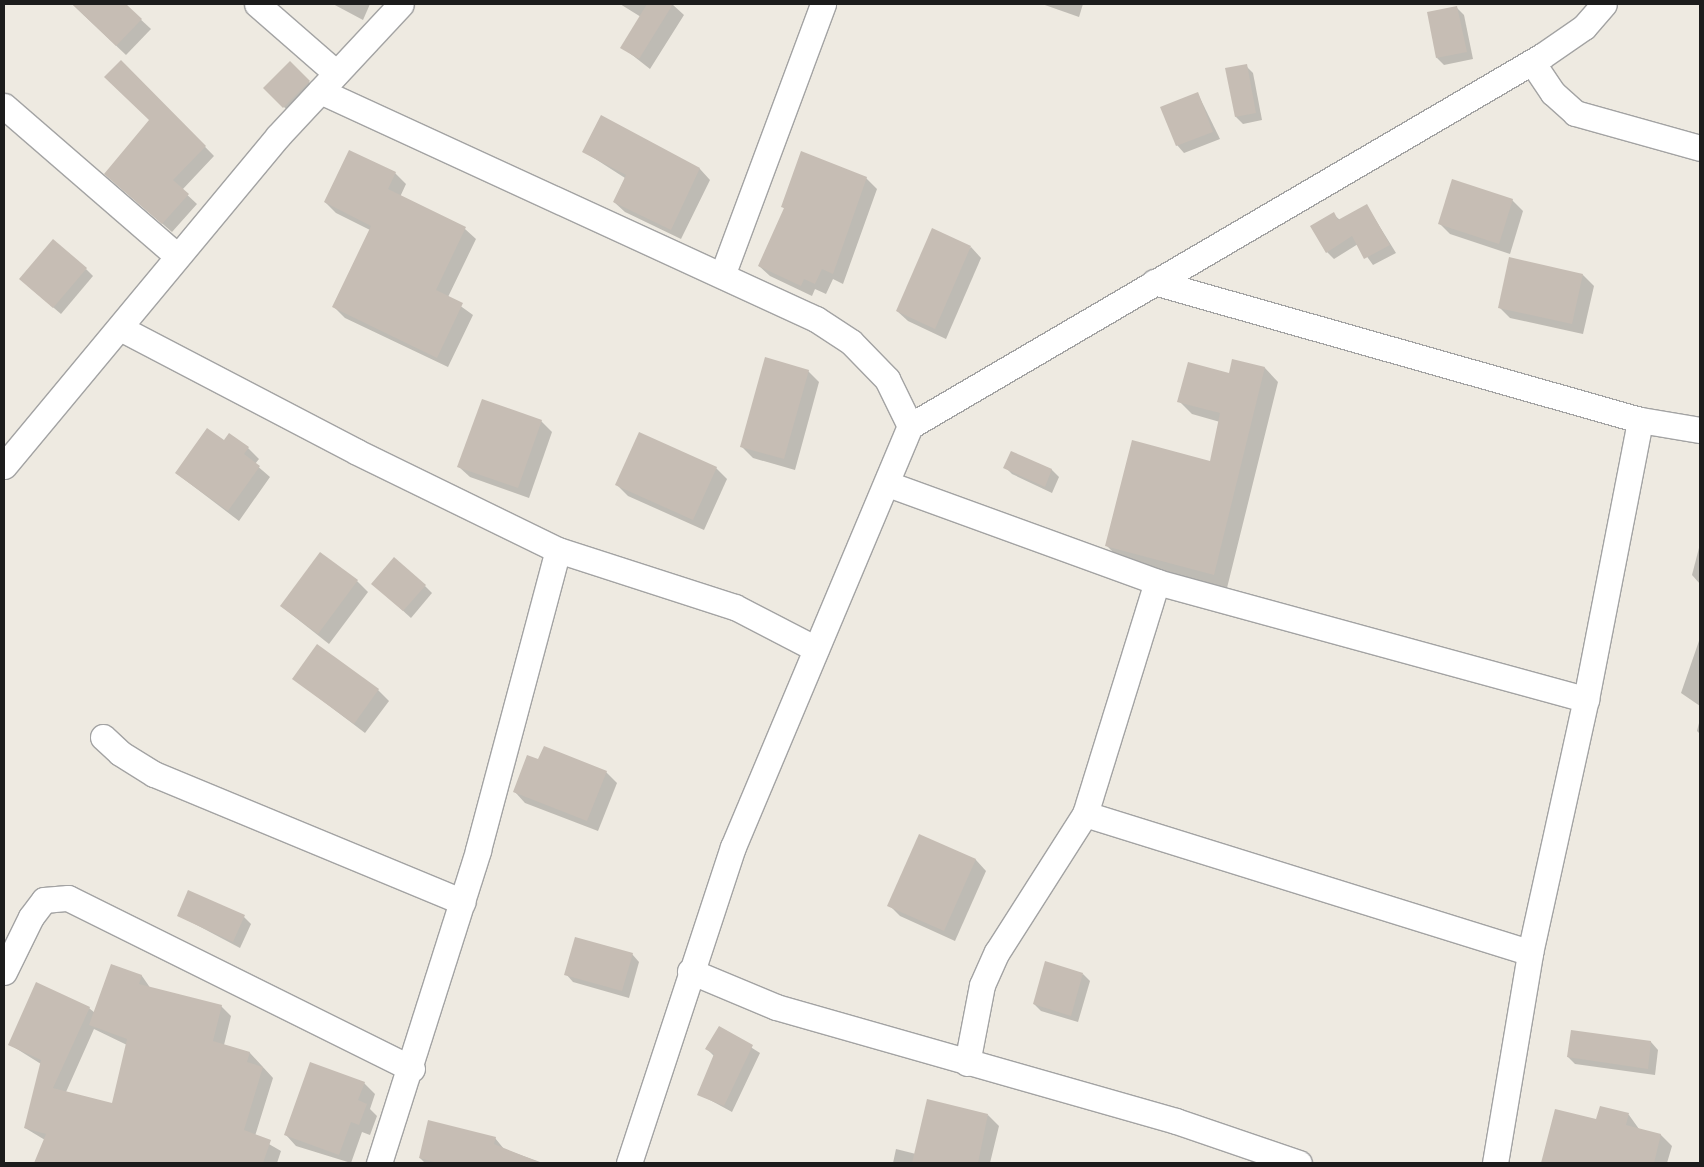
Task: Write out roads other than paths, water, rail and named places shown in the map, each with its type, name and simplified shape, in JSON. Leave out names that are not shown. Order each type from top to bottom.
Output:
[{"type":"street","points":[[257,4],[328,82],[816,319],[851,342],[887,379],[910,426]]},
{"type":"street","points":[[4,466],[120,328],[177,256],[328,82],[401,4]]},
{"type":"street","points":[[723,273],[823,4]]},
{"type":"street","points":[[629,1163],[690,971],[733,846],[888,484],[910,426],[989,384],[1154,282],[1532,62],[1584,27],[1604,4]]},
{"type":"street","points":[[1532,62],[1554,93],[1575,113],[1700,148]]},
{"type":"street","points":[[4,106],[177,256]]},
{"type":"street","points":[[1154,282],[1640,420],[1700,430]]},
{"type":"street","points":[[120,328],[357,452],[558,550],[735,607],[816,649]]},
{"type":"street","points":[[1495,1163],[1530,953],[1586,699],[1640,420]]},
{"type":"street","points":[[888,484],[1157,582],[1586,699]]},
{"type":"street","points":[[379,1163],[412,1069],[462,902],[558,550]]},
{"type":"street","points":[[967,1064],[982,984],[997,952],[1085,814],[1157,582]]},
{"type":"street","points":[[103,737],[120,753],[154,774],[462,902]]},
{"type":"street","points":[[1085,814],[1530,953]]},
{"type":"street","points":[[4,972],[31,917],[44,900],[68,898],[412,1069]]},
{"type":"street","points":[[690,971],[776,1007],[967,1064],[1176,1121],[1299,1163]]}]
